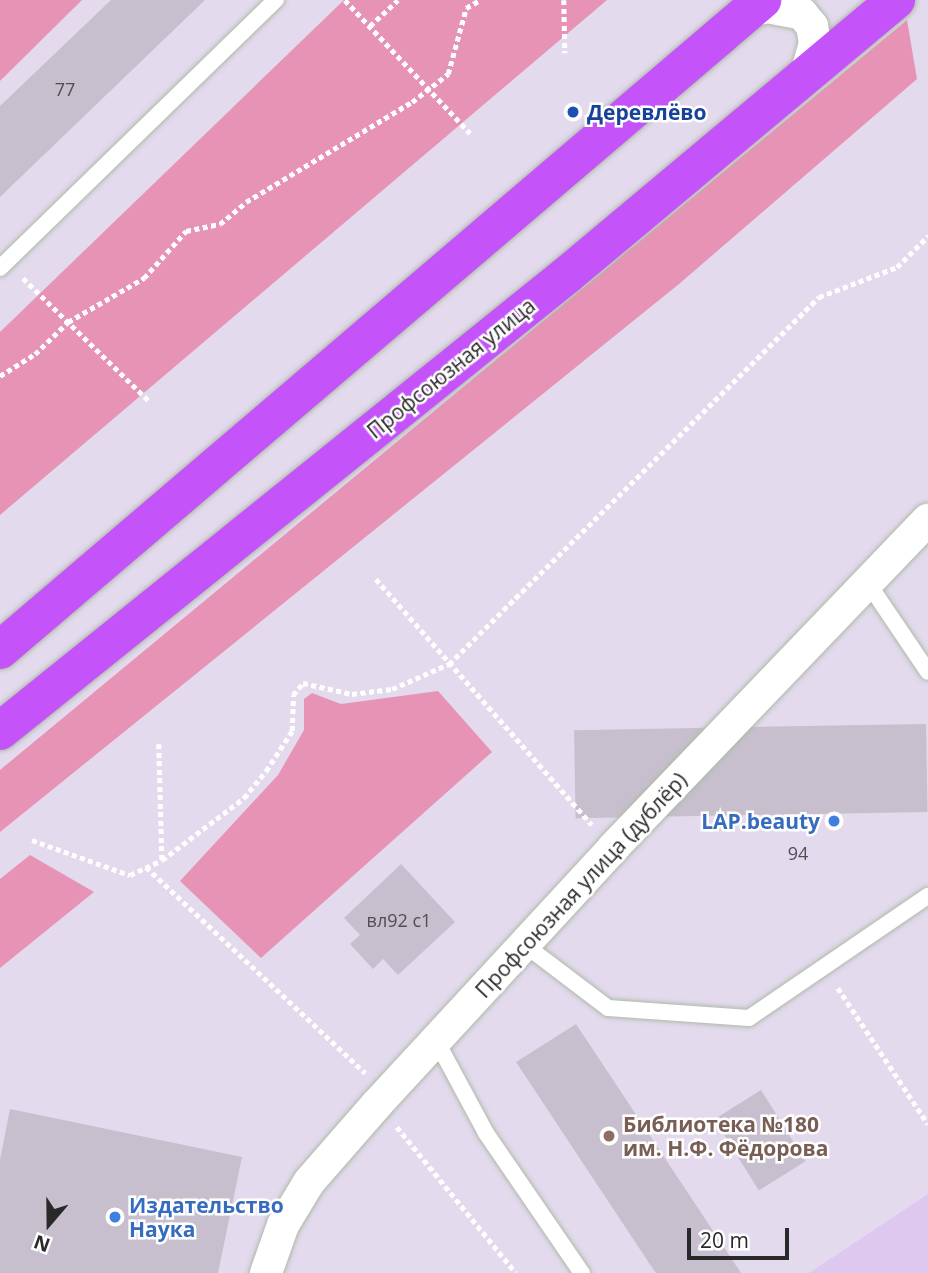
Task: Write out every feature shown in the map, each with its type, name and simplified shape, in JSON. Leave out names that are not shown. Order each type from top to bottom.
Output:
[{"type":"main road","name":"Профсоюзная улица","points":[[0,731],[805,78],[896,0]]},
{"type":"main road","points":[[0,650],[755,6]]},
{"type":"street","points":[[755,6],[802,14],[812,26],[815,43],[805,78]]},
{"type":"street","name":"Профсоюзная улица (дублёр)","points":[[266,1273],[283,1224],[309,1182],[378,1103],[613,848],[928,520]]},
{"type":"lane","points":[[3,265],[276,0]]},
{"type":"lane","points":[[867,583],[928,672]]},
{"type":"lane","points":[[525,945],[608,1008],[749,1018],[928,896]]},
{"type":"lane","points":[[437,1042],[486,1133],[582,1273]]},
{"type":"path","points":[[345,0],[470,133]]},
{"type":"path","points":[[370,26],[398,0]]},
{"type":"path","points":[[0,376],[34,354],[68,321],[144,278],[186,231],[220,224],[246,202],[429,89],[448,74],[466,8],[480,0]]},
{"type":"path","points":[[564,0],[565,53]]},
{"type":"path","points":[[32,840],[130,875],[162,860],[244,797],[266,771],[292,732],[293,695],[303,683],[352,694],[392,689],[449,664],[820,297],[897,267],[928,236]]},
{"type":"path","points":[[3,265],[68,321],[150,402]]},
{"type":"path","points":[[376,579],[613,848]]},
{"type":"path","points":[[159,744],[162,860]]},
{"type":"path","points":[[146,867],[369,1077],[378,1103],[516,1273]]},
{"type":"path","points":[[825,967],[928,1125]]},
{"type":"shaded area","points":[[0,0],[82,0],[0,81]]},
{"type":"shaded area","points":[[344,0],[607,0],[0,515],[0,332]]},
{"type":"shaded area","points":[[907,20],[917,79],[679,284],[0,832],[0,770]]},
{"type":"shaded area","points":[[438,691],[492,752],[261,958],[180,881],[278,775],[304,730],[304,699],[312,693],[341,704]]},
{"type":"shaded area","points":[[30,855],[94,892],[0,968],[0,879]]},
{"type":"shaded area","points":[[928,1194],[928,1273],[809,1273]]},
{"type":"building","points":[[111,0],[205,0],[0,197],[0,106]]},
{"type":"building","points":[[926,724],[928,812],[576,818],[574,730]]},
{"type":"building","points":[[401,864],[455,922],[398,975],[383,959],[373,969],[350,944],[360,935],[344,918]]},
{"type":"building","points":[[576,1024],[741,1273],[656,1273],[651,1266],[516,1062]]},
{"type":"building","points":[[761,1090],[806,1161],[759,1190],[714,1119]]},
{"type":"building","name":"Издательство Наука","points":[[10,1109],[242,1157],[218,1273],[0,1273],[0,1160]]},
{"type":"place","name":"Деревлёво","points":[[573,112]]},
{"type":"place","name":"LAP.beauty","points":[[834,821]]},
{"type":"place","name":"Библиотека №180 им. Н.Ф. Фёдорова","points":[[609,1136]]},
{"type":"place","name":"Издательство Наука","points":[[115,1217]]}]
